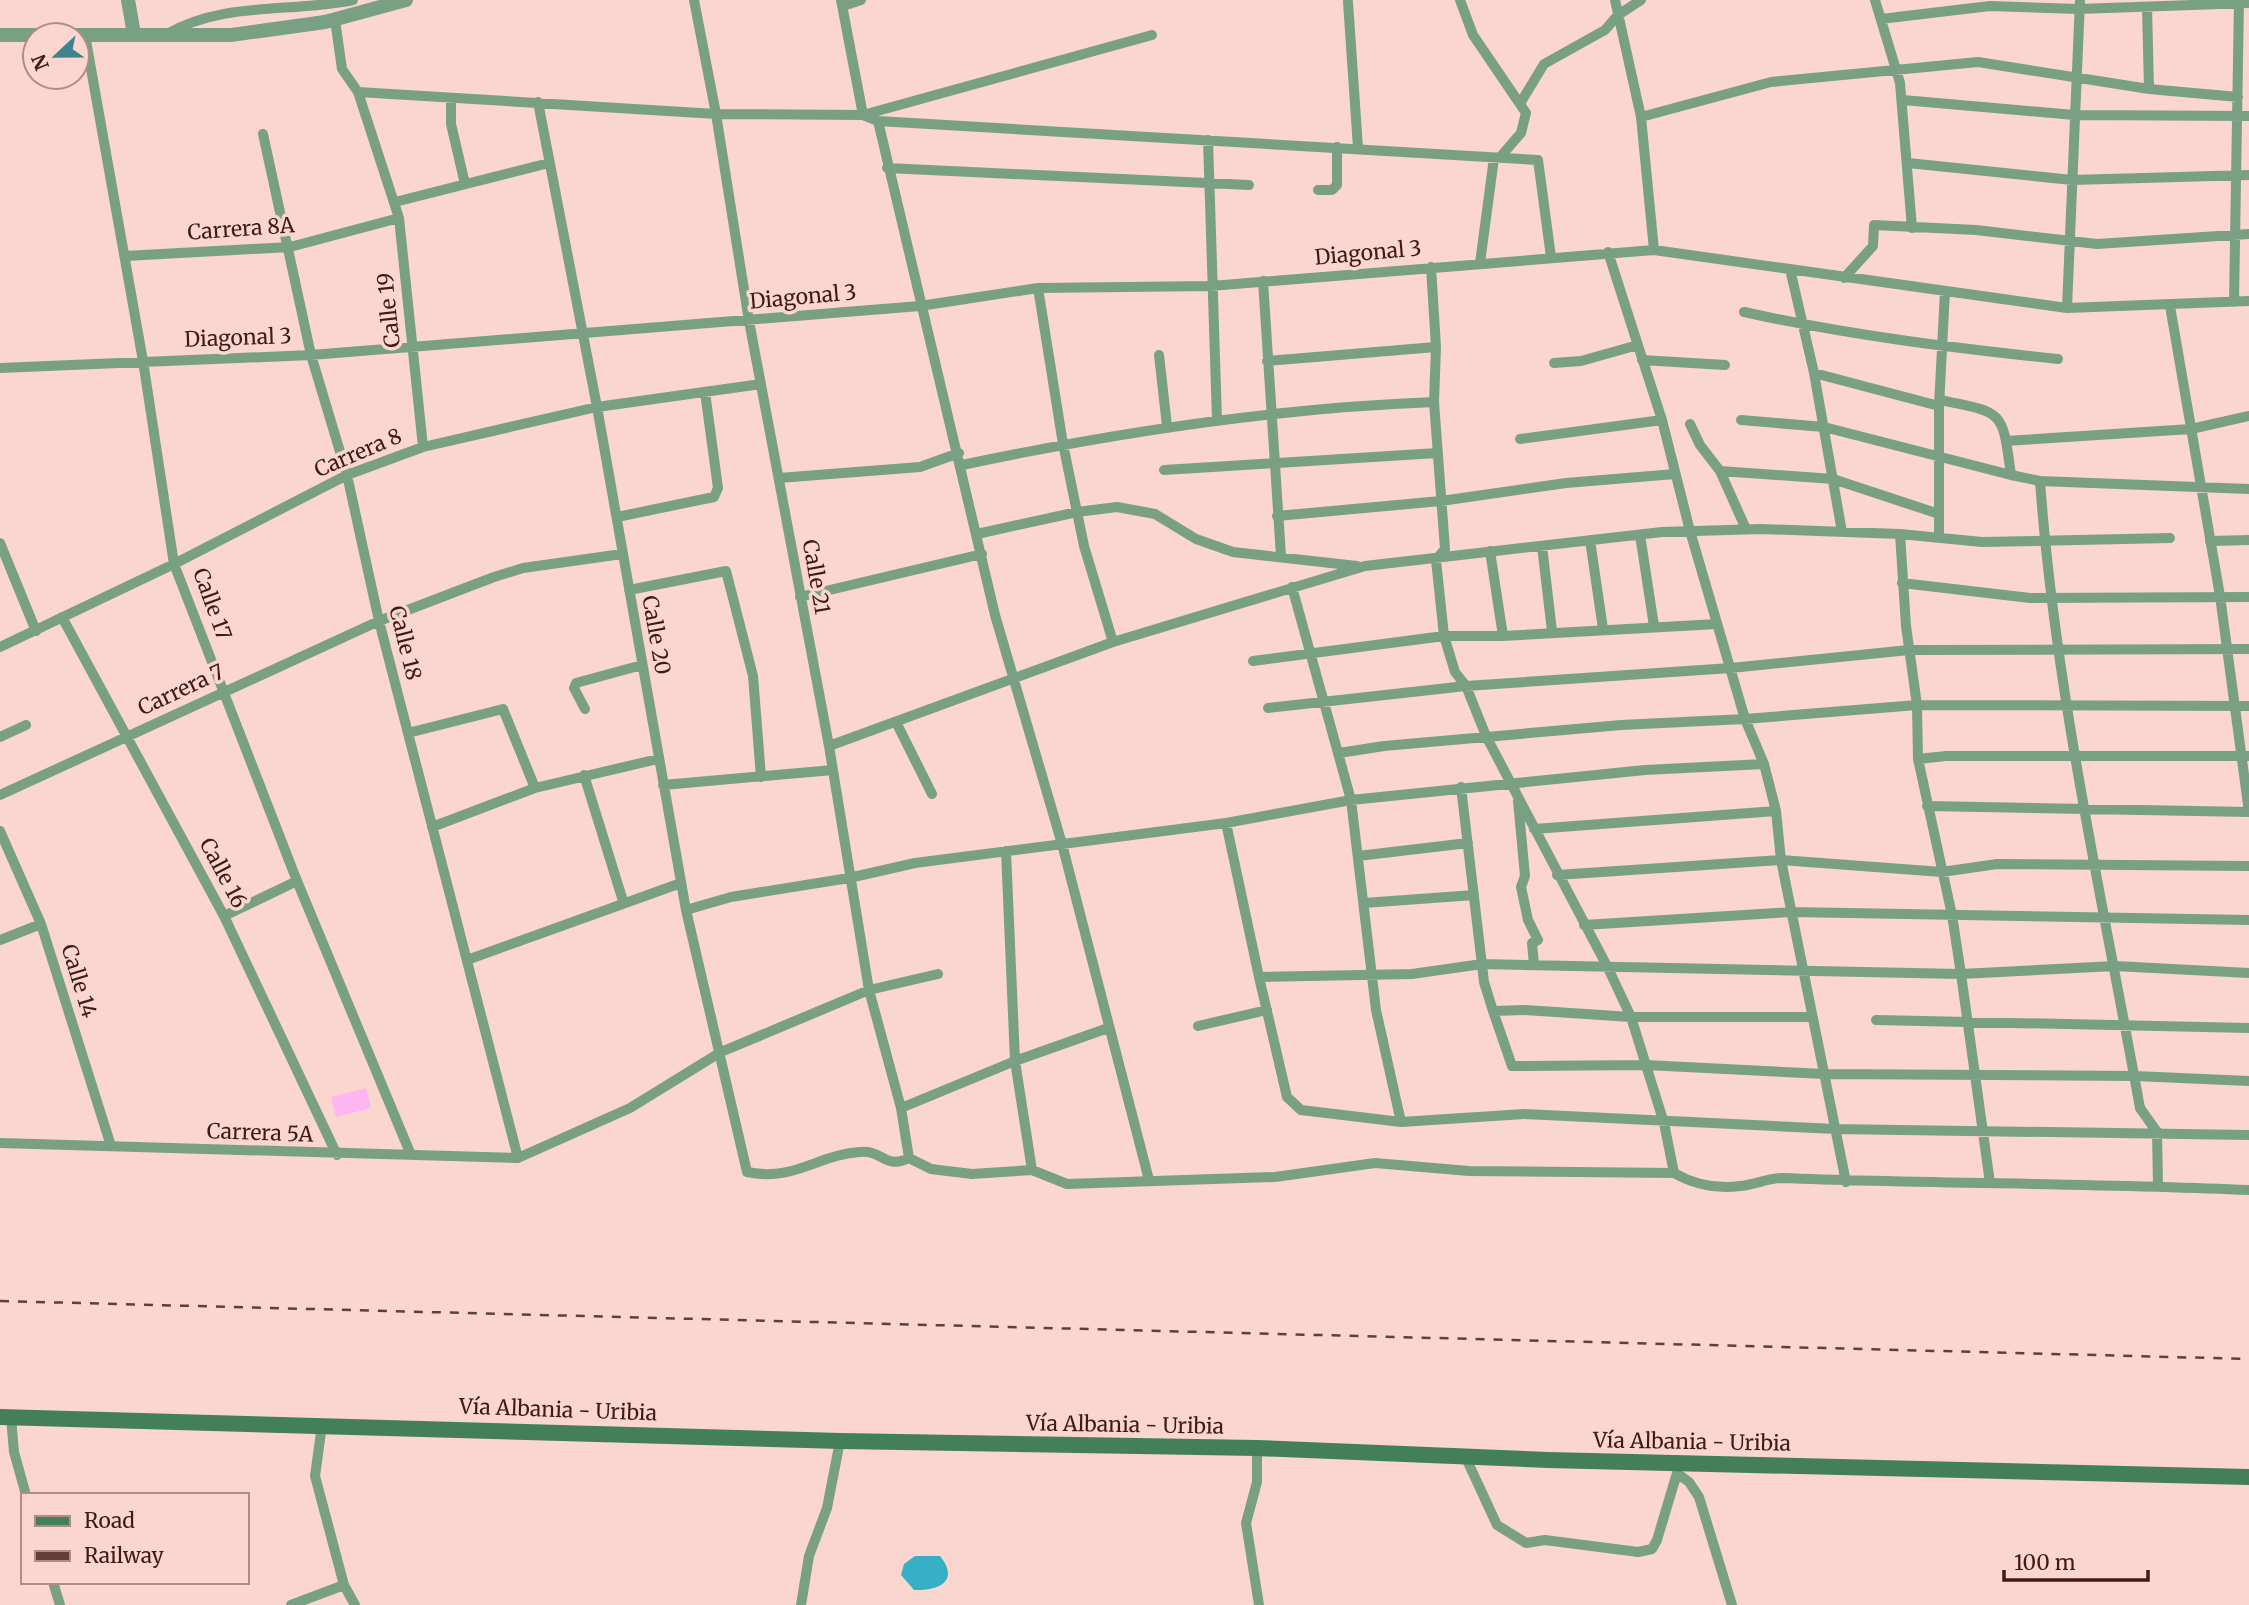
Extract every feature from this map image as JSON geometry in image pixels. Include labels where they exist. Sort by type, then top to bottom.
[{"type":"main road","name":"Vía Albania - Uribia","points":[[6,1417],[840,1441],[1256,1448],[1679,1468],[2249,1477]]},
{"type":"street","points":[[128,0],[134,34]]},
{"type":"street","points":[[167,34],[194,19],[214,14],[319,6],[353,0]]},
{"type":"street","points":[[91,35],[231,34],[335,20],[406,0]]},
{"type":"street","name":"Calle 21","points":[[694,0],[716,114],[749,321],[829,746],[869,990],[901,1108],[909,1158]]},
{"type":"street","points":[[860,0],[842,3],[863,115]]},
{"type":"street","points":[[1460,0],[1474,35],[1521,102],[1526,121],[1521,133],[1497,157],[1480,263]]},
{"type":"street","points":[[1615,0],[1642,117],[1654,250]]},
{"type":"street","points":[[1521,102],[1544,64],[1605,30],[1618,15],[1641,0]]},
{"type":"street","points":[[1875,0],[1903,100],[1912,228]]},
{"type":"street","points":[[1348,2],[1358,148]]},
{"type":"street","points":[[1881,19],[1990,6],[2147,6],[2243,2],[2244,51],[2238,97],[2243,116],[2237,175],[2234,302]]},
{"type":"street","points":[[2067,308],[2079,4]]},
{"type":"street","points":[[2147,6],[2149,89]]},
{"type":"street","name":"Calle 19","points":[[335,20],[342,69],[358,92],[386,171],[399,218],[422,447]]},
{"type":"street","points":[[0,35],[21,35]]},
{"type":"street","points":[[358,92],[716,114],[863,115],[1152,35]]},
{"type":"street","points":[[1642,117],[1771,82],[1978,62],[2149,89],[2238,97]]},
{"type":"street","name":"Calle 17","points":[[91,85],[125,256],[174,564],[297,881],[411,1155]]},
{"type":"street","points":[[450,98],[451,124],[465,184]]},
{"type":"street","points":[[1903,100],[2074,115],[2243,116]]},
{"type":"street","name":"Calle 20","points":[[538,102],[580,332],[597,407],[686,910],[699,976],[721,1052],[747,1172],[770,1177],[858,1152],[879,1155],[890,1163],[897,1164],[909,1158]]},
{"type":"street","points":[[863,115],[878,121],[1538,160],[1551,257]]},
{"type":"street","points":[[878,121],[920,306],[959,453],[1013,678],[1062,844],[1149,1180]]},
{"type":"street","name":"Calle 18","points":[[263,134],[290,247],[311,355],[347,475],[379,621],[518,1158]]},
{"type":"street","points":[[1208,140],[1210,286],[1217,420]]},
{"type":"street","points":[[1318,190],[1332,190],[1337,185],[1337,147]]},
{"type":"street","points":[[395,202],[549,163]]},
{"type":"street","points":[[1908,163],[2072,180],[2249,175]]},
{"type":"street","points":[[887,168],[1249,185]]},
{"type":"street","name":"Carrera 8A","points":[[125,256],[290,247],[399,218]]},
{"type":"street","points":[[1844,278],[1873,246],[1874,225],[1976,230],[2097,244],[2249,234]]},
{"type":"street","name":"Diagonal 3","points":[[0,368],[311,355],[920,306],[1038,288],[1210,286],[1654,250],[2067,308],[2249,301]]},
{"type":"street","points":[[1608,252],[1662,420],[1690,531],[1745,719],[1764,764],[1776,811],[1781,860],[1846,1182]]},
{"type":"street","points":[[1431,267],[1436,346],[1434,402],[1445,550],[1436,560],[1444,636],[1455,672],[1466,686],[1486,736],[1608,968],[1630,1017],[1664,1123],[1674,1173]]},
{"type":"street","points":[[1790,269],[1814,373],[1842,532]]},
{"type":"street","points":[[1264,281],[1280,556]]},
{"type":"street","points":[[1038,288],[1063,444],[1084,546],[1113,642]]},
{"type":"street","points":[[1939,538],[1940,403],[1945,291]]},
{"type":"street","points":[[1927,806],[2249,812],[2245,755],[2170,306]]},
{"type":"street","points":[[1745,312],[1803,325],[1943,347],[2058,359]]},
{"type":"street","points":[[1554,363],[1581,361],[1637,345]]},
{"type":"street","points":[[1267,361],[1436,346]]},
{"type":"street","points":[[1159,355],[1167,426]]},
{"type":"street","points":[[1642,360],[1726,365]]},
{"type":"street","points":[[1814,373],[1995,414],[2004,423],[2011,475]]},
{"type":"street","name":"Carrera 8","points":[[0,647],[174,564],[347,475],[422,447],[597,407],[761,384]]},
{"type":"street","points":[[617,517],[714,497],[718,488],[705,392]]},
{"type":"street","points":[[962,465],[1167,426],[1270,414],[1434,402]]},
{"type":"street","points":[[2006,441],[2191,429],[2249,416]]},
{"type":"street","points":[[1520,439],[1662,420]]},
{"type":"street","points":[[1741,420],[1824,427],[1941,459],[2040,481],[2249,489]]},
{"type":"street","points":[[1690,424],[1700,445],[1720,471],[1746,529]]},
{"type":"street","points":[[779,478],[920,467],[959,453]]},
{"type":"street","points":[[1164,470],[1437,453]]},
{"type":"street","points":[[1720,471],[1833,479],[1939,514]]},
{"type":"street","points":[[1277,516],[1441,501],[1566,483],[1675,474]]},
{"type":"street","points":[[2040,481],[2044,540],[2077,755],[2140,1108],[2157,1132],[2158,1186]]},
{"type":"street","points":[[977,534],[1077,512],[1117,507],[1155,514],[1196,539],[1233,552],[1365,566]]},
{"type":"street","points":[[829,746],[1113,642],[1365,566],[1640,535],[1746,529],[1900,534],[1982,542],[2170,538]]},
{"type":"street","points":[[1900,534],[1902,583],[1917,705],[1918,759],[1952,915],[1990,1182]]},
{"type":"street","points":[[1640,535],[1654,626]]},
{"type":"street","points":[[1590,540],[1603,629]]},
{"type":"street","points":[[2210,541],[2249,540]]},
{"type":"street","points":[[0,543],[36,631]]},
{"type":"street","points":[[1542,546],[1552,631]]},
{"type":"street","points":[[1490,551],[1503,636]]},
{"type":"street","name":"Carrera 7","points":[[0,795],[379,621],[513,571],[622,554]]},
{"type":"street","points":[[800,597],[982,554]]},
{"type":"street","points":[[628,590],[726,571],[753,676],[761,777]]},
{"type":"street","points":[[1902,583],[2052,598],[2249,597]]},
{"type":"street","points":[[1292,587],[1351,800],[1374,975],[1376,1010],[1401,1122]]},
{"type":"street","name":"Calle 16","points":[[62,617],[129,736],[224,916],[337,1155]]},
{"type":"street","points":[[1253,661],[1444,636],[1503,636],[1552,631],[1717,624]]},
{"type":"street","points":[[1268,708],[1325,699],[1466,686],[1731,668],[1909,650],[2249,649]]},
{"type":"street","points":[[585,709],[574,688],[576,683],[642,665]]},
{"type":"street","points":[[1339,753],[1486,736],[1917,705],[2069,703],[2249,706]]},
{"type":"street","points":[[408,733],[503,709],[535,788]]},
{"type":"street","points":[[896,722],[932,794]]},
{"type":"street","points":[[0,737],[26,725]]},
{"type":"street","points":[[1918,759],[1946,756],[2245,755]]},
{"type":"street","points":[[432,827],[535,788],[659,759]]},
{"type":"street","points":[[686,910],[731,897],[849,878],[915,863],[1226,823],[1351,800],[1645,770],[1764,764]]},
{"type":"street","points":[[663,785],[833,771]]},
{"type":"street","points":[[584,775],[623,901]]},
{"type":"street","points":[[1461,787],[1482,964],[1493,1011],[1512,1066],[1646,1065],[1824,1074],[2135,1076],[2249,1081]]},
{"type":"street","points":[[1518,798],[1525,876],[1521,887],[1528,920],[1538,940],[1531,943],[1534,965]]},
{"type":"street","points":[[1534,829],[1776,811]]},
{"type":"street","points":[[1226,823],[1287,1097],[1301,1110],[1401,1122],[1524,1114],[1664,1123],[1835,1129],[2249,1135]]},
{"type":"street","name":"Calle 14","points":[[0,831],[41,923],[111,1146]]},
{"type":"street","points":[[1358,856],[1468,843]]},
{"type":"street","points":[[1006,851],[1015,1061],[1032,1170]]},
{"type":"street","points":[[1557,875],[1781,860],[1942,872],[1997,864],[2249,866]]},
{"type":"street","points":[[224,916],[297,881]]},
{"type":"street","points":[[467,960],[623,901],[681,883]]},
{"type":"street","points":[[1364,903],[1474,895]]},
{"type":"street","points":[[1584,925],[1791,912],[2106,915],[2249,920]]},
{"type":"street","points":[[0,940],[41,923]]},
{"type":"street","points":[[1259,977],[1412,974],[1482,964],[1961,974],[2115,966],[2249,973]]},
{"type":"street","points":[[518,1158],[629,1108],[721,1052],[869,990],[938,974]]},
{"type":"street","points":[[1198,1026],[1266,1010]]},
{"type":"street","points":[[1493,1011],[1525,1010],[1630,1017],[1812,1017]]},
{"type":"street","points":[[1876,1020],[2249,1028]]},
{"type":"street","points":[[901,1108],[1015,1061],[1108,1028]]},
{"type":"street","name":"Carrera 5A","points":[[0,1143],[337,1155],[518,1158]]},
{"type":"street","points":[[909,1158],[931,1169],[972,1174],[1032,1170],[1067,1184],[1275,1177],[1375,1163],[1469,1171],[1674,1173],[1695,1185],[1740,1186],[1777,1178],[1846,1182],[1990,1182],[2249,1190]]},
{"type":"street","points":[[6,1417],[25,1493]]},
{"type":"street","points":[[322,1424],[315,1476],[344,1585],[353,1604]]},
{"type":"street","points":[[801,1605],[808,1556],[827,1508],[840,1441]]},
{"type":"street","points":[[1256,1448],[1257,1482],[1246,1523],[1259,1605]]},
{"type":"street","points":[[1465,1457],[1497,1525],[1526,1543],[1545,1540],[1638,1552],[1655,1546],[1679,1468]]},
{"type":"street","points":[[1679,1468],[1699,1497],[1711,1527],[1732,1605]]},
{"type":"street","points":[[53,1584],[60,1605]]},
{"type":"street","points":[[291,1605],[344,1585]]},
{"type":"shaded area","points":[[366,1088],[371,1108],[336,1117],[331,1097]]},
{"type":"water","points":[[915,1556],[940,1556],[948,1572],[944,1583],[931,1589],[914,1590],[901,1575],[904,1564]]},
{"type":"railway","points":[[0,1301],[2249,1359]]}]
